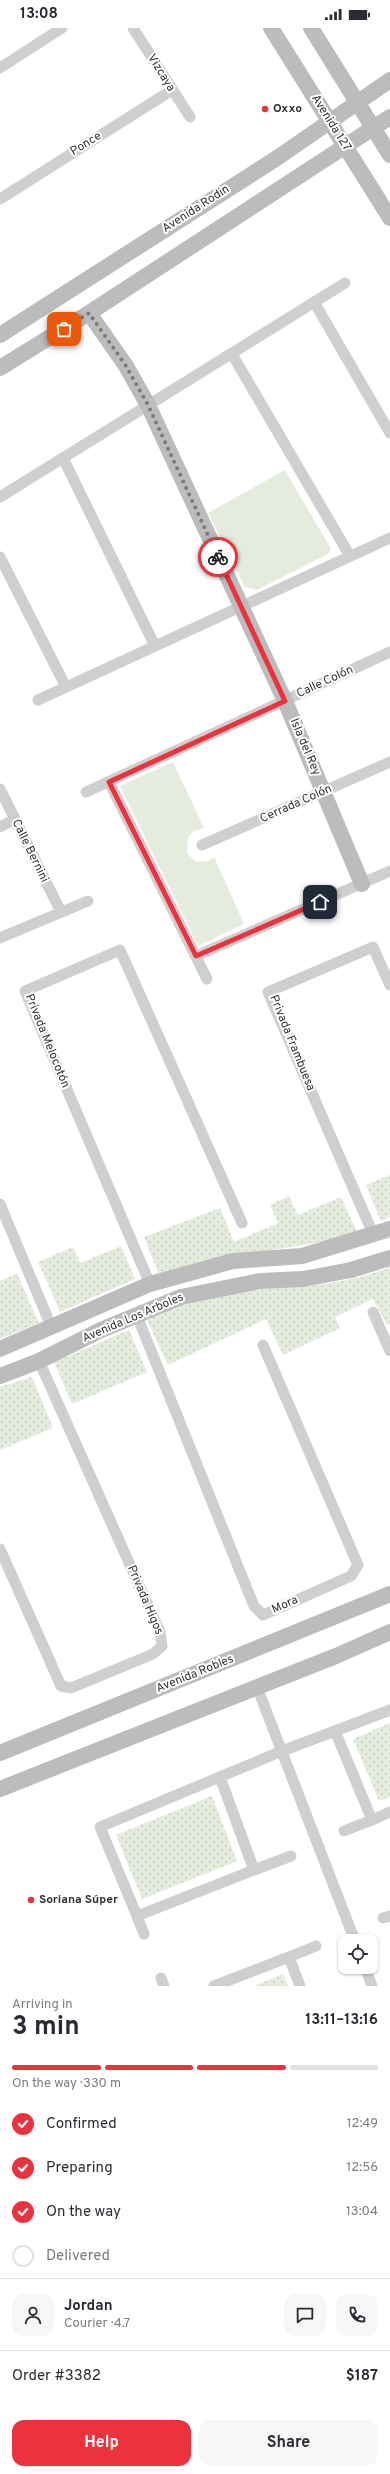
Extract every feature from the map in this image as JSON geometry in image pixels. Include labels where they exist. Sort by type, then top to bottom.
[{"type":"street","points":[[0,68],[62,28]]},
{"type":"street","name":"Vizcaya","points":[[133,28],[190,117]]},
{"type":"street","name":"Avenida 127","points":[[271,28],[390,218]]},
{"type":"street","points":[[311,28],[390,155]]},
{"type":"street","name":"Avenida Rodin","points":[[0,335],[331,122],[390,80]]},
{"type":"street","name":"Ponce","points":[[0,199],[172,90]]},
{"type":"street","points":[[0,368],[89,313],[346,148],[390,117]]},
{"type":"street","points":[[0,497],[345,283]]},
{"type":"street","points":[[314,302],[390,433]]},
{"type":"street","name":"Isla del Rey","points":[[89,313],[126,366],[148,405],[240,607],[285,701],[362,884]]},
{"type":"street","points":[[232,354],[350,556]]},
{"type":"street","points":[[63,458],[155,646]]},
{"type":"street","points":[[38,700],[390,538]]},
{"type":"street","points":[[0,557],[66,687]]},
{"type":"street","name":"Calle Colón","points":[[86,792],[390,652]]},
{"type":"street","name":"Cerrada Colón","points":[[202,845],[390,762]]},
{"type":"street","points":[[109,782],[207,979]]},
{"type":"street","name":"Calle Bernini","points":[[0,789],[61,912]]},
{"type":"street","points":[[0,827],[15,819]]},
{"type":"street","points":[[196,956],[390,871]]},
{"type":"street","points":[[0,938],[88,901]]},
{"type":"street","name":"Privada Frambuesa","points":[[374,1236],[268,992],[373,947],[390,985]]},
{"type":"street","name":"Privada Melocotón","points":[[150,1284],[25,991],[120,950],[242,1223]]},
{"type":"street","points":[[0,1204],[51,1326]]},
{"type":"street","name":"Avenida Los Arboles","points":[[0,1348],[150,1284],[233,1261],[302,1256],[374,1236],[390,1229]]},
{"type":"street","points":[[302,1256],[303,1279]]},
{"type":"street","name":"Avenida Los Arboles","points":[[0,1376],[39,1361],[101,1330],[181,1297],[223,1287],[260,1281],[303,1279],[351,1270],[390,1258]]},
{"type":"street","points":[[93,1309],[101,1330]]},
{"type":"street","points":[[373,1312],[390,1351]]},
{"type":"street","name":"Mora","points":[[137,1316],[254,1606],[263,1615],[351,1576],[358,1565],[263,1345]]},
{"type":"street","name":"Privada Higos","points":[[0,1549],[61,1686],[72,1688],[153,1654],[162,1646],[160,1632],[39,1361]]},
{"type":"street","name":"Avenida Robles","points":[[0,1753],[390,1594]]},
{"type":"street","points":[[0,1789],[257,1687],[390,1632]]},
{"type":"street","points":[[257,1687],[352,1934]]},
{"type":"street","points":[[144,1934],[100,1828],[282,1750],[390,1710]]},
{"type":"street","points":[[335,1731],[372,1820]]},
{"type":"street","points":[[220,1777],[254,1870]]},
{"type":"street","points":[[344,1831],[390,1812]]},
{"type":"street","points":[[137,1916],[291,1856]]},
{"type":"street","points":[[214,1986],[316,1946]]},
{"type":"street","points":[[289,1957],[300,1986]]},
{"type":"street","points":[[368,1974],[372,1986]]},
{"type":"shaded area","points":[[285,470],[331,549],[328,554],[257,590],[245,587],[208,513]]},
{"type":"shaded area","points":[[173,762],[204,828],[194,831],[188,837],[187,853],[196,862],[208,861],[214,857],[244,924],[198,946],[120,786]]},
{"type":"shaded area","points":[[390,1175],[390,1217],[381,1221],[366,1185]]},
{"type":"shaded area","points":[[289,1196],[298,1215],[341,1197],[358,1234],[208,1261],[159,1274],[144,1237],[220,1208],[234,1242],[278,1223],[270,1205]]},
{"type":"shaded area","points":[[121,1246],[135,1279],[60,1312],[38,1262],[73,1247],[80,1263]]},
{"type":"shaded area","points":[[390,1267],[390,1324],[387,1325],[373,1299],[335,1317],[340,1328],[283,1355],[266,1319],[168,1365],[146,1318],[213,1296],[241,1291],[324,1284],[357,1278]]},
{"type":"shaded area","points":[[17,1273],[39,1323],[0,1339],[0,1281]]},
{"type":"shaded area","points":[[129,1330],[147,1372],[72,1404],[54,1362]]},
{"type":"shaded area","points":[[32,1377],[53,1428],[0,1450],[0,1387]]},
{"type":"shaded area","points":[[390,1723],[390,1797],[379,1801],[353,1739]]},
{"type":"shaded area","points":[[212,1796],[237,1861],[142,1899],[116,1835]]},
{"type":"shaded area","points":[[283,1974],[288,1986],[254,1986]]},
{"type":"way so far","points":[[64,329],[89,313],[126,366],[148,405],[218,557]]},
{"type":"place","name":"Oxxo","points":[[265,109]]},
{"type":"place","name":"Soriana Súper","points":[[31,1900]]},
{"type":"route","points":[[218,557],[285,701],[109,782],[196,956],[320,902]]}]
